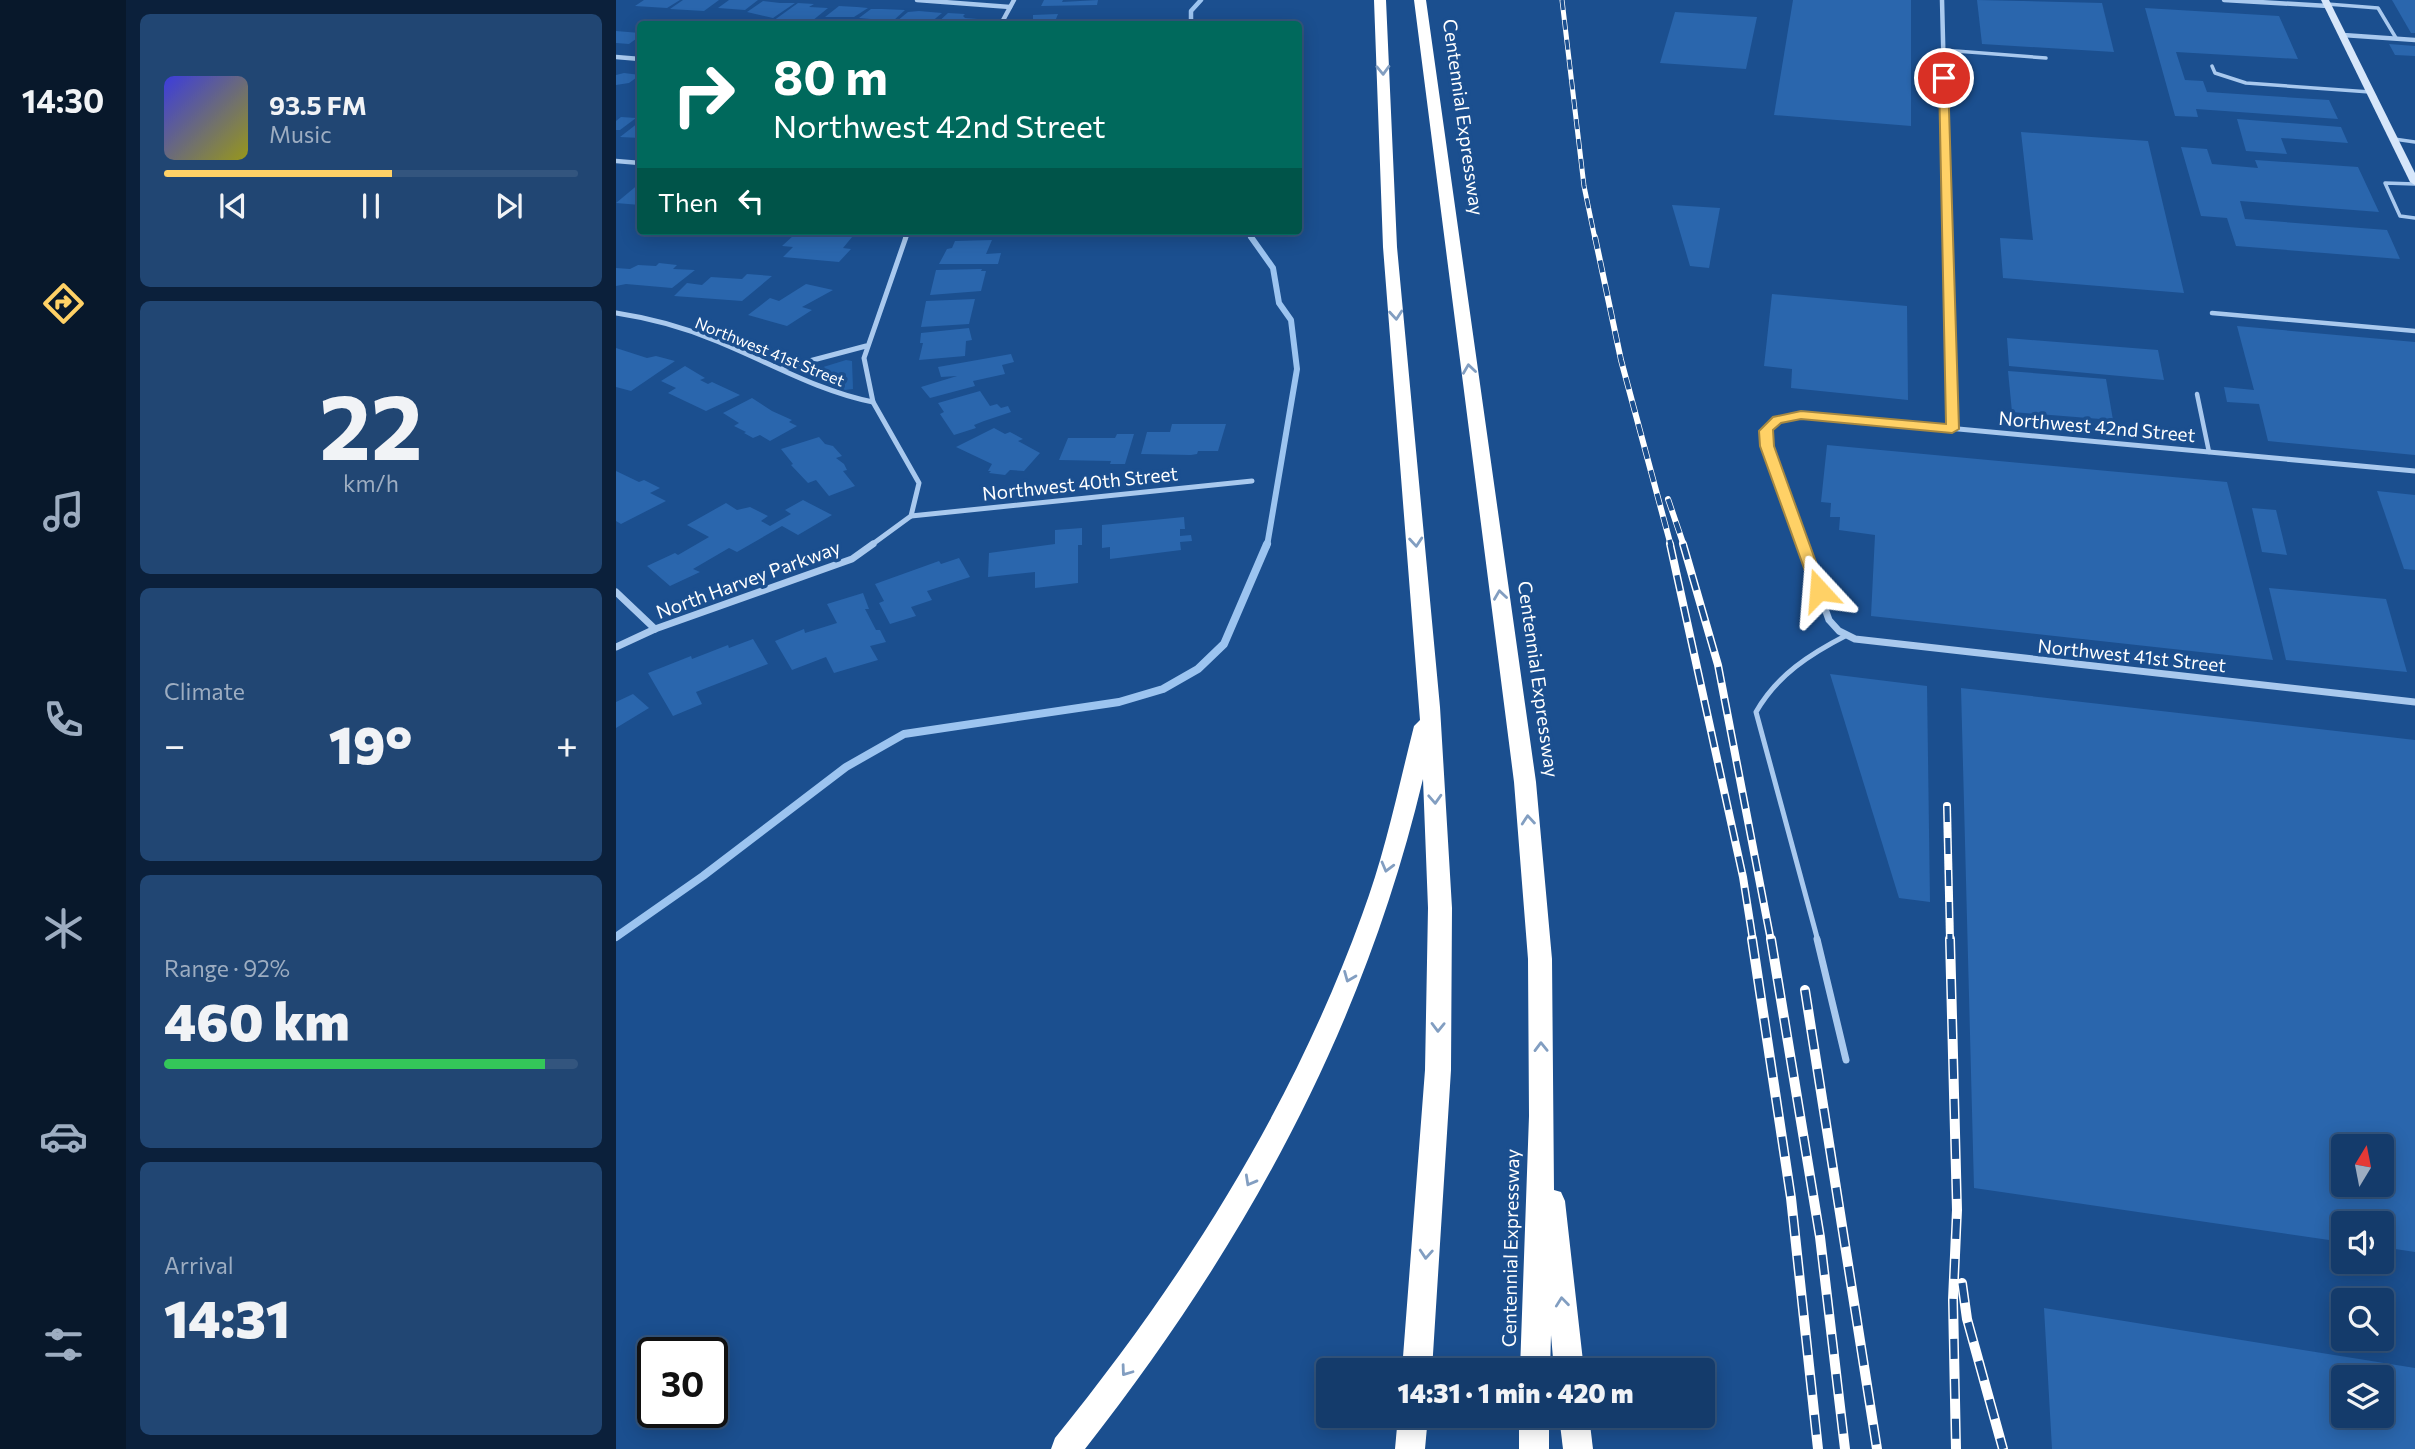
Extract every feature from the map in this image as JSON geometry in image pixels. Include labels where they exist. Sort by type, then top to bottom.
[{"type":"highway","points":[[1380,0],[1390,247],[1430,707],[1440,908],[1438,1070],[1418,1358]]},
{"type":"highway","name":"Centennial Expressway","points":[[1420,0],[1525,782],[1540,958],[1542,1116],[1535,1358]]},
{"type":"highway","points":[[1066,1449],[1158,1326],[1230,1219],[1286,1117],[1327,1032],[1375,914],[1430,707]]},
{"type":"highway","points":[[1542,1116],[1568,1358]]},
{"type":"highway","points":[[1410,1449],[1412,1428]]},
{"type":"highway","points":[[1534,1428],[1534,1449]]},
{"type":"highway","points":[[1575,1428],[1577,1449]]},
{"type":"main road","points":[[2326,3],[2415,183]]},
{"type":"street","points":[[917,0],[1010,7]]},
{"type":"street","points":[[1003,21],[1014,0]]},
{"type":"street","points":[[1942,0],[1952,429]]},
{"type":"street","points":[[2224,0],[2326,3]]},
{"type":"street","points":[[2343,35],[2415,40]]},
{"type":"street","points":[[616,57],[637,59]]},
{"type":"street","points":[[616,161],[637,163]]},
{"type":"street","points":[[907,235],[864,358],[873,402],[919,483],[911,516]]},
{"type":"street","name":"Northwest 41st Street","points":[[616,313],[642,317],[712,339],[841,396],[873,402]]},
{"type":"street","points":[[783,369],[866,346]]},
{"type":"street","name":"Northwest 42nd Street","points":[[1847,635],[1829,620],[1767,446],[1766,431],[1777,419],[1801,415],[2415,471]]},
{"type":"street","name":"Northwest 40th Street","points":[[911,516],[1252,481]]},
{"type":"street","name":"North Harvey Parkway","points":[[616,648],[655,629],[852,559],[911,516]]},
{"type":"street","points":[[616,592],[655,629]]},
{"type":"street","name":"Northwest 41st Street","points":[[1847,635],[1877,644],[2415,702]]},
{"type":"lane","points":[[2326,3],[2378,8],[2396,38]]},
{"type":"lane","points":[[1943,50],[2046,58]]},
{"type":"lane","points":[[2212,66],[2215,74],[2246,83],[2370,92]]},
{"type":"lane","points":[[2394,139],[2415,142]]},
{"type":"lane","points":[[2415,183],[2385,183],[2400,216],[2415,218]]},
{"type":"lane","points":[[2212,313],[2415,331]]},
{"type":"lane","points":[[2197,394],[2209,452]]},
{"type":"lane","points":[[1846,1060],[1831,990],[1756,712],[1762,699],[1781,679],[1824,647],[1847,635]]},
{"type":"shaded area","points":[[846,360],[852,361],[853,389],[845,390],[817,375],[820,368]]},
{"type":"building","points":[[644,0],[680,0],[667,8],[635,6]]},
{"type":"building","points":[[683,0],[719,0],[704,11],[670,9]]},
{"type":"building","points":[[729,0],[758,0],[745,10],[718,8]]},
{"type":"building","points":[[1044,0],[1098,0],[1097,5],[1041,6]]},
{"type":"building","points":[[1793,0],[1911,0],[1911,126],[1774,115]]},
{"type":"building","points":[[1977,0],[2102,3],[2114,52],[1982,44]]},
{"type":"building","points":[[2392,0],[2415,0],[2415,33],[2411,33]]},
{"type":"building","points":[[763,1],[795,3],[773,18],[747,12]]},
{"type":"building","points":[[798,3],[814,4],[809,7],[828,8],[812,21],[773,21]]},
{"type":"building","points":[[839,6],[868,8],[854,17],[825,17]]},
{"type":"building","points":[[2145,8],[2279,16],[2298,59],[2176,52],[2185,80],[2203,81],[2207,92],[2329,100],[2338,119],[2196,109],[2198,117],[2175,116]]},
{"type":"building","points":[[871,9],[905,10],[893,21],[859,18]]},
{"type":"building","points":[[908,12],[942,13],[932,21],[897,21]]},
{"type":"building","points":[[1675,12],[1757,17],[1746,69],[1660,63]]},
{"type":"building","points":[[948,13],[965,14],[965,18],[978,19],[976,21],[939,21]]},
{"type":"building","points":[[1058,14],[1055,21],[1033,21],[1033,15]]},
{"type":"building","points":[[616,31],[637,33],[637,38],[629,44],[616,43]]},
{"type":"building","points":[[2389,44],[2415,46],[2415,56],[2395,55]]},
{"type":"building","points":[[624,73],[637,75],[637,77],[629,83],[616,85],[616,75]]},
{"type":"building","points":[[621,117],[636,118],[616,130],[616,121]]},
{"type":"building","points":[[2237,119],[2341,127],[2348,143],[2281,138],[2287,154],[2246,151]]},
{"type":"building","points":[[637,124],[637,138],[620,137]]},
{"type":"building","points":[[2021,132],[2148,141],[2184,293],[2003,278],[2000,238],[2033,240]]},
{"type":"building","points":[[2181,147],[2207,149],[2212,164],[2258,168],[2255,160],[2358,167],[2379,212],[2240,201],[2245,219],[2387,230],[2400,259],[2236,246],[2227,218],[2201,216]]},
{"type":"building","points":[[637,186],[637,205],[616,203]]},
{"type":"building","points":[[1672,205],[1720,208],[1709,268],[1690,266]]},
{"type":"building","points":[[794,235],[854,235],[843,248],[851,249],[839,262],[783,257],[793,247],[782,246]]},
{"type":"building","points":[[992,240],[986,254],[1001,253],[998,264],[939,264],[955,241]]},
{"type":"building","points":[[659,263],[677,265],[673,269],[695,270],[672,288],[626,284],[616,286],[616,268],[656,266]]},
{"type":"building","points":[[982,269],[981,271],[986,271],[981,291],[930,295],[936,270]]},
{"type":"building","points":[[747,274],[772,276],[742,301],[674,296],[687,283],[702,285],[711,277],[742,279]]},
{"type":"building","points":[[806,284],[833,290],[802,307],[812,310],[787,326],[748,315],[770,298],[779,301]]},
{"type":"building","points":[[1772,294],[1907,306],[1908,400],[1791,388],[1792,369],[1764,366]]},
{"type":"building","points":[[975,299],[969,324],[921,327],[926,301]]},
{"type":"building","points":[[2237,326],[2415,342],[2415,455],[2268,441],[2259,404],[2227,402],[2224,387],[2254,390]]},
{"type":"building","points":[[969,328],[972,340],[966,341],[965,356],[919,360],[923,343],[920,343],[921,333]]},
{"type":"building","points":[[2007,338],[2158,350],[2164,380],[2009,366]]},
{"type":"building","points":[[616,348],[647,358],[656,356],[675,361],[631,391],[616,387]]},
{"type":"building","points":[[1011,354],[1014,362],[1002,365],[1005,374],[973,381],[975,386],[930,398],[921,387],[957,376],[941,377],[938,367]]},
{"type":"building","points":[[685,366],[705,378],[700,380],[708,384],[712,382],[740,395],[706,411],[668,393],[676,388],[661,381]]},
{"type":"building","points":[[2008,371],[2106,379],[2113,420],[2012,412]]},
{"type":"building","points":[[980,391],[990,406],[1008,406],[1011,412],[954,435],[940,414],[944,412],[938,403]]},
{"type":"building","points":[[752,398],[792,420],[789,422],[797,426],[770,441],[760,435],[753,438],[744,433],[746,432],[734,426],[739,423],[723,413]]},
{"type":"building","points":[[1172,424],[1226,424],[1218,451],[1198,451],[1197,454],[1191,455],[1141,454],[1147,432],[1170,432]]},
{"type":"building","points":[[994,428],[1023,439],[1018,441],[1040,453],[1024,471],[1010,470],[1005,475],[989,473],[992,464],[956,447]]},
{"type":"building","points":[[1117,434],[1134,434],[1125,464],[1110,464],[1111,461],[1059,460],[1068,438],[1115,438]]},
{"type":"building","points":[[819,437],[842,456],[836,458],[844,464],[847,470],[843,471],[855,486],[829,496],[816,480],[808,483],[791,465],[793,464],[781,449]]},
{"type":"building","points":[[1827,445],[2227,482],[2273,660],[1871,616],[1875,535],[1839,530],[1840,517],[1830,517],[1831,503],[1821,502]]},
{"type":"building","points":[[616,471],[660,488],[650,493],[666,501],[621,524],[616,521]]},
{"type":"building","points":[[2377,491],[2415,495],[2415,570],[2404,569]]},
{"type":"building","points":[[803,500],[832,515],[798,535],[782,526],[737,552],[729,548],[693,569],[700,572],[670,586],[647,566],[675,553],[678,555],[709,537],[687,525],[726,503],[737,510],[750,507],[768,516],[761,521],[770,526],[791,514],[785,510]]},
{"type":"building","points":[[2252,508],[2276,510],[2287,555],[2262,552]]},
{"type":"building","points":[[1184,517],[1185,529],[1180,529],[1180,536],[1191,535],[1192,541],[1180,542],[1181,550],[1110,559],[1110,547],[1102,548],[1102,525]]},
{"type":"building","points":[[1082,528],[1082,545],[1078,545],[1078,583],[1035,588],[1035,572],[988,577],[989,553],[1055,544],[1055,530]]},
{"type":"building","points":[[959,558],[970,577],[927,591],[932,600],[911,607],[916,616],[890,624],[879,603],[884,601],[875,584],[939,561],[941,564]]},
{"type":"building","points":[[2269,588],[2386,599],[2407,672],[2286,660]]},
{"type":"building","points":[[863,593],[869,609],[865,609],[886,642],[870,646],[878,660],[834,673],[826,657],[792,670],[775,641],[804,629],[805,633],[837,623],[827,604]]},
{"type":"building","points":[[753,639],[768,664],[696,692],[702,704],[673,716],[648,673],[691,656],[692,659]]},
{"type":"building","points":[[1830,674],[1927,686],[1930,902],[1899,898]]},
{"type":"building","points":[[1961,688],[2415,740],[2415,1252],[2394,1249],[2394,1211],[2331,1211],[2331,1240],[1974,1188]]},
{"type":"building","points":[[633,694],[649,708],[616,728],[616,702]]},
{"type":"building","points":[[2044,1308],[2415,1368],[2415,1449],[2052,1449]]},
{"type":"waterway","points":[[1191,21],[1191,11],[1201,0]]},
{"type":"waterway","points":[[1249,235],[1252,239]]},
{"type":"waterway","points":[[1251,237],[1273,268],[1279,303],[1291,320],[1297,369],[1267,546]]},
{"type":"waterway","points":[[616,937],[703,876],[846,767],[904,734],[1119,702],[1163,689],[1198,669],[1224,644],[1267,544]]},
{"type":"railway","points":[[1562,0],[1584,186],[1595,239]]},
{"type":"railway","points":[[1595,237],[1621,360],[1671,546]]},
{"type":"railway","points":[[1668,499],[1684,546]]},
{"type":"railway","points":[[1670,544],[1743,877],[1753,941]]},
{"type":"railway","points":[[1683,544],[1718,665],[1771,941]]},
{"type":"railway","points":[[1947,806],[1950,941]]},
{"type":"railway","points":[[1752,939],[1791,1198],[1818,1449]]},
{"type":"railway","points":[[1771,939],[1820,1237],[1845,1449]]},
{"type":"railway","points":[[1950,939],[1957,1210],[1953,1300],[1956,1449]]},
{"type":"railway","points":[[1805,990],[1877,1449]]},
{"type":"railway","points":[[1962,1283],[1967,1319],[2003,1449]]},
{"type":"route","points":[[1819,590],[1787,495],[1767,446],[1765,438],[1768,427],[1777,419],[1801,415],[1952,429],[1944,78]]}]
